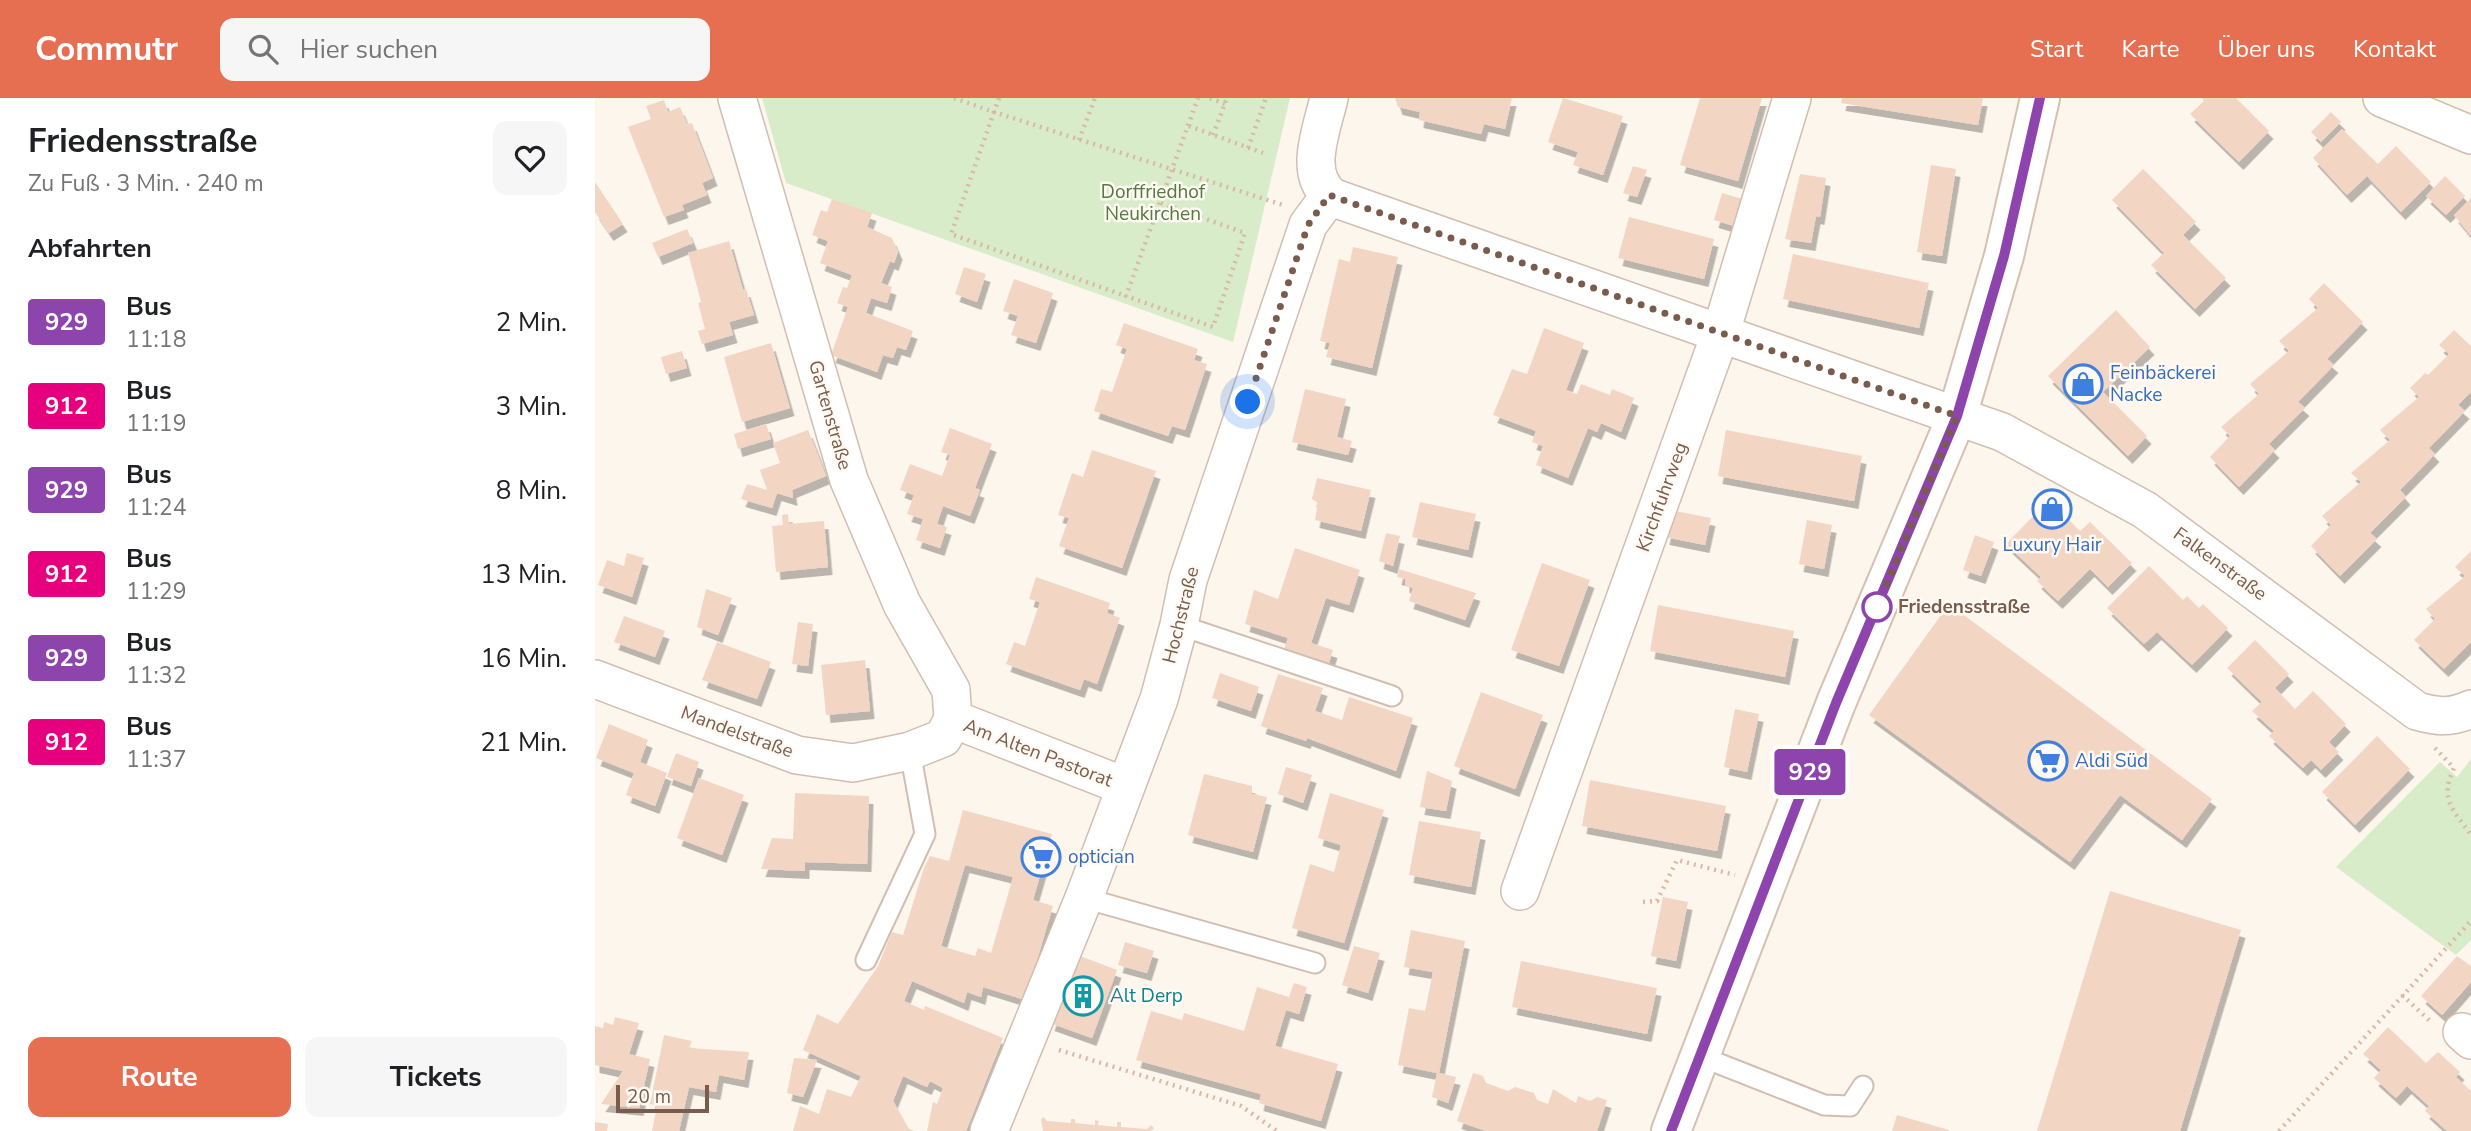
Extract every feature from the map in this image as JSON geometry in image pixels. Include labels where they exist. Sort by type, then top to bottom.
[{"type":"main road","points":[[1671,1131],[1702,1058],[1836,703],[1957,416],[2004,256],[2040,98]]},
{"type":"street","name":"Gartenstraße","points":[[737,98],[849,481],[902,604],[951,690],[953,719]]},
{"type":"street","points":[[1329,98],[1316,167],[1322,205],[1721,332],[1957,416]]},
{"type":"street","name":"Kirchfuhrweg","points":[[1520,891],[1721,332],[1792,98]]},
{"type":"street","points":[[2382,98],[2471,135]]},
{"type":"street","name":"Hochstraße","points":[[989,1131],[1024,1039],[1084,898],[1159,699],[1188,580],[1308,225],[1322,205]]},
{"type":"street","name":"Falkenstraße","points":[[1957,416],[2002,432],[2145,510],[2417,711],[2454,713]]},
{"type":"street","name":"Mandelstraße","points":[[595,680],[797,755],[853,763],[910,751],[943,738],[953,719]]},
{"type":"street","name":"Am Alten Pastorat","points":[[953,719],[1124,786]]},
{"type":"lane","points":[[1179,625],[1392,696]]},
{"type":"lane","points":[[866,960],[925,834],[910,751]]},
{"type":"lane","points":[[1084,898],[1315,963]]},
{"type":"lane","points":[[1702,1058],[1824,1105],[1850,1105],[1863,1086]]},
{"type":"path","points":[[954,98],[1173,171],[1322,205]]},
{"type":"path","points":[[999,98],[951,234],[1213,327],[1245,233],[1161,203]]},
{"type":"path","points":[[1079,140],[1095,98]]},
{"type":"path","points":[[1126,296],[1198,98]]},
{"type":"path","points":[[1210,98],[1226,101],[1213,135]]},
{"type":"path","points":[[1248,148],[1266,98]]},
{"type":"path","points":[[1189,126],[1263,153]]},
{"type":"path","points":[[2454,713],[2431,744],[2454,768],[2446,786],[2448,802],[2471,835]]},
{"type":"path","points":[[1643,902],[1657,901],[1677,860],[1747,878]]},
{"type":"path","points":[[2279,1131],[2471,921]]},
{"type":"path","points":[[2402,996],[2455,1032]]},
{"type":"path","points":[[1024,1039],[1241,1106],[1277,1131]]},
{"type":"green space","name":"Dorffriedhof Neukirchen","points":[[762,98],[1290,98],[1233,342],[786,183]]},
{"type":"green space","points":[[2471,759],[2471,940],[2456,955],[2336,867],[2440,762],[2457,777]]},
{"type":"building","points":[[1395,98],[1512,98],[1505,129],[1484,124],[1481,134],[1419,120],[1420,112],[1398,107]]},
{"type":"building","points":[[1563,98],[1623,116],[1603,175],[1573,165],[1578,152],[1548,142]]},
{"type":"building","points":[[1700,98],[1762,98],[1738,181],[1680,165]]},
{"type":"building","points":[[1842,98],[1983,98],[1978,125],[1841,103]]},
{"type":"building","points":[[2202,98],[2236,98],[2269,131],[2239,162],[2190,114],[2204,101]]},
{"type":"building","points":[[664,100],[668,112],[680,107],[687,124],[692,123],[713,178],[702,183],[707,195],[682,205],[684,210],[664,217],[628,127],[651,119],[646,106]]},
{"type":"building","points":[[2331,112],[2341,122],[2321,142],[2311,132]]},
{"type":"building","points":[[2342,129],[2378,164],[2396,146],[2431,182],[2401,212],[2367,176],[2347,195],[2313,158]]},
{"type":"building","points":[[1931,165],[1956,169],[1942,256],[1917,252]]},
{"type":"building","points":[[1633,166],[1647,170],[1637,197],[1623,193]]},
{"type":"building","points":[[2143,169],[2196,222],[2183,235],[2226,278],[2195,309],[2151,265],[2164,253],[2112,200]]},
{"type":"building","points":[[1800,174],[1826,178],[1820,217],[1816,216],[1811,243],[1785,239]]},
{"type":"building","points":[[2445,176],[2465,196],[2446,215],[2426,196]]},
{"type":"building","points":[[595,182],[623,224],[609,233],[595,212]]},
{"type":"building","points":[[1722,193],[1749,201],[1741,228],[1714,220]]},
{"type":"building","points":[[2471,198],[2471,236],[2454,215]]},
{"type":"building","points":[[832,199],[872,213],[867,227],[892,238],[898,252],[894,263],[890,261],[881,283],[892,287],[887,303],[871,298],[866,313],[913,331],[906,350],[897,347],[893,358],[883,355],[877,372],[831,355],[848,307],[837,303],[843,287],[847,288],[852,275],[820,263],[828,241],[812,235],[821,210],[827,212]]},
{"type":"building","points":[[1629,217],[1714,239],[1704,279],[1618,258]]},
{"type":"building","points":[[687,229],[693,243],[658,257],[652,243]]},
{"type":"building","points":[[729,241],[743,290],[746,289],[754,315],[729,322],[733,335],[702,344],[698,331],[705,329],[698,303],[701,302],[688,253]]},
{"type":"building","points":[[1353,247],[1398,257],[1372,368],[1326,357],[1330,343],[1320,341],[1339,259],[1350,262]]},
{"type":"building","points":[[1793,254],[1929,283],[1919,328],[1783,299]]},
{"type":"building","points":[[964,267],[986,274],[977,302],[955,294]]},
{"type":"building","points":[[1014,279],[1053,293],[1036,343],[1011,335],[1018,316],[1003,311]]},
{"type":"building","points":[[2324,283],[2363,322],[2327,359],[2334,365],[2298,402],[2305,408],[2269,444],[2275,450],[2239,487],[2210,457],[2230,436],[2221,427],[2259,394],[2250,384],[2289,351],[2279,341],[2318,308],[2309,299]]},
{"type":"building","name":"Feinbäckerei Nacke","points":[[2116,310],[2150,347],[2103,392],[2147,436],[2128,456],[2048,376]]},
{"type":"building","points":[[1124,323],[1198,349],[1194,360],[1207,364],[1185,430],[1172,426],[1168,436],[1094,411],[1101,389],[1112,392],[1127,349],[1116,345]]},
{"type":"building","points":[[1544,328],[1584,343],[1566,390],[1577,394],[1581,384],[1610,395],[1612,389],[1634,398],[1621,432],[1601,423],[1597,432],[1588,428],[1568,478],[1536,465],[1543,446],[1532,442],[1536,431],[1493,415],[1512,369],[1527,374]]},
{"type":"building","points":[[2454,330],[2471,346],[2471,392],[2458,405],[2465,411],[2429,448],[2435,454],[2400,490],[2406,497],[2370,533],[2377,539],[2340,576],[2311,546],[2331,525],[2322,516],[2361,482],[2351,473],[2390,440],[2380,430],[2419,397],[2410,388],[2449,354],[2439,345]]},
{"type":"building","points":[[771,343],[790,408],[742,422],[724,357]]},
{"type":"building","points":[[682,351],[687,368],[666,374],[661,357]]},
{"type":"building","points":[[1305,389],[1346,399],[1337,437],[1352,441],[1348,455],[1292,442]]},
{"type":"building","points":[[766,424],[771,439],[738,449],[734,434]]},
{"type":"building","points":[[950,428],[992,444],[975,488],[980,490],[970,516],[943,506],[937,524],[947,527],[940,548],[916,540],[923,519],[907,514],[914,495],[900,490],[910,464],[942,476],[950,455],[941,452]]},
{"type":"building","points":[[808,430],[826,476],[792,490],[793,498],[777,493],[772,508],[741,499],[747,484],[767,490],[760,470],[780,463],[773,443]]},
{"type":"building","points":[[1726,430],[1862,456],[1854,501],[1718,476]]},
{"type":"building","points":[[1092,450],[1156,471],[1122,568],[1059,546],[1069,518],[1058,515],[1072,473],[1083,477]]},
{"type":"building","points":[[1317,478],[1371,490],[1361,531],[1315,520],[1318,503],[1312,499]]},
{"type":"building","points":[[2049,500],[2080,531],[2090,522],[2132,563],[2108,587],[2090,569],[2058,601],[2037,581],[2041,577],[2006,544]]},
{"type":"building","points":[[1420,502],[1476,514],[1468,550],[1412,537]]},
{"type":"building","points":[[1670,510],[1711,518],[1705,545],[1665,537]]},
{"type":"building","points":[[788,514],[789,524],[824,521],[828,567],[776,572],[772,526],[783,525],[782,515]]},
{"type":"building","points":[[1807,520],[1832,525],[1824,569],[1799,564]]},
{"type":"building","points":[[1386,533],[1400,536],[1393,566],[1379,561]]},
{"type":"building","points":[[1975,535],[1994,542],[1981,576],[1963,570]]},
{"type":"building","points":[[1295,548],[1360,570],[1349,605],[1326,598],[1311,643],[1333,650],[1328,666],[1284,650],[1288,638],[1245,624],[1254,590],[1278,599]]},
{"type":"building","points":[[2471,551],[2471,642],[2444,669],[2414,640],[2435,619],[2426,609],[2465,576],[2455,567]]},
{"type":"building","points":[[627,553],[644,558],[632,597],[598,585],[607,560],[624,566]]},
{"type":"building","points":[[1542,563],[1590,580],[1559,666],[1511,650]]},
{"type":"building","points":[[2149,566],[2183,600],[2187,596],[2199,608],[2203,604],[2228,628],[2192,665],[2157,632],[2144,644],[2107,608]]},
{"type":"building","points":[[1399,569],[1476,593],[1465,620],[1409,601],[1413,588],[1405,585],[1405,579],[1397,577]]},
{"type":"building","points":[[1036,577],[1110,603],[1107,613],[1120,618],[1097,684],[1084,679],[1080,690],[1006,664],[1014,642],[1025,646],[1040,602],[1029,599]]},
{"type":"building","points":[[706,589],[732,598],[718,635],[697,627]]},
{"type":"building","name":"Aldi Süd","points":[[1949,604],[2212,799],[2182,840],[2120,795],[2070,862],[1869,715]]},
{"type":"building","points":[[1658,605],[1794,631],[1785,677],[1650,651]]},
{"type":"building","points":[[624,616],[665,631],[655,657],[614,642]]},
{"type":"building","points":[[798,622],[813,624],[808,666],[792,664]]},
{"type":"building","points":[[2255,640],[2289,674],[2275,688],[2295,709],[2313,691],[2346,724],[2329,742],[2339,752],[2321,770],[2311,760],[2303,768],[2269,736],[2274,731],[2252,711],[2262,702],[2227,668]]},
{"type":"building","points":[[717,642],[771,662],[757,699],[702,680]]},
{"type":"building","points":[[865,660],[870,711],[826,715],[821,665]]},
{"type":"building","points":[[1220,673],[1259,687],[1251,711],[1212,698]]},
{"type":"building","points":[[1278,674],[1323,688],[1315,711],[1342,720],[1349,697],[1413,718],[1396,771],[1307,738],[1306,741],[1261,726]]},
{"type":"building","points":[[1481,692],[1543,715],[1515,789],[1454,766]]},
{"type":"building","points":[[1735,709],[1759,714],[1747,772],[1724,767]]},
{"type":"building","points":[[609,724],[648,740],[640,762],[667,773],[655,806],[626,795],[634,773],[596,758]]},
{"type":"building","points":[[2377,736],[2410,769],[2355,825],[2322,792]]},
{"type":"building","points":[[676,753],[699,762],[691,786],[667,777]]},
{"type":"building","points":[[1286,767],[1312,775],[1303,803],[1278,794]]},
{"type":"building","points":[[1427,771],[1452,781],[1446,811],[1420,807]]},
{"type":"building","points":[[1204,774],[1252,786],[1252,794],[1267,797],[1253,852],[1188,835]]},
{"type":"building","points":[[699,778],[744,795],[722,855],[677,838]]},
{"type":"building","points":[[1590,780],[1726,806],[1717,851],[1582,826]]},
{"type":"building","points":[[795,793],[869,796],[867,864],[805,862],[805,871],[761,869],[772,838],[793,839]]},
{"type":"building","points":[[1330,793],[1384,810],[1344,943],[1292,928],[1310,864],[1334,872],[1341,845],[1318,838]]},
{"type":"building","points":[[963,810],[1052,834],[1033,900],[1053,906],[1025,1000],[983,987],[981,997],[967,992],[964,1003],[912,981],[904,1001],[924,1010],[925,1006],[1003,1038],[966,1131],[927,1131],[933,1102],[937,1104],[943,1088],[930,1081],[927,1087],[903,1076],[893,1101],[908,1128],[914,1131],[793,1131],[800,1106],[819,1114],[827,1089],[851,1097],[861,1076],[803,1050],[817,1014],[838,1024],[878,966],[892,932],[903,935],[930,856],[949,861]],"holes":[[[965,865],[1013,877],[991,953],[978,948],[975,956],[941,946]]]},
{"type":"building","points":[[1419,821],[1481,832],[1471,887],[1409,875]]},
{"type":"building","points":[[2110,891],[2241,930],[2180,1131],[2037,1131]]},
{"type":"building","points":[[1663,897],[1688,902],[1676,961],[1651,956]]},
{"type":"building","points":[[1411,930],[1465,941],[1439,1073],[1456,1077],[1448,1103],[1432,1097],[1437,1073],[1398,1065],[1409,1008],[1425,1011],[1433,972],[1404,967]]},
{"type":"building","points":[[1125,942],[1154,951],[1147,973],[1118,965]]},
{"type":"building","points":[[1354,946],[1380,953],[1368,993],[1342,985]]},
{"type":"building","name":"Alt Derp","points":[[1075,954],[1117,970],[1092,1038],[1050,1023]]},
{"type":"building","points":[[2457,956],[2471,966],[2471,982],[2442,1015],[2421,996]]},
{"type":"building","points":[[1521,961],[1657,988],[1647,1034],[1512,1007]]},
{"type":"building","points":[[1294,983],[1307,987],[1299,1014],[1286,1010],[1275,1046],[1338,1064],[1321,1121],[1259,1103],[1261,1094],[1136,1060],[1151,1011],[1182,1020],[1184,1013],[1244,1031],[1257,987],[1289,997]]},
{"type":"building","points":[[615,1017],[639,1023],[629,1054],[650,1059],[639,1108],[601,1104],[623,1071],[595,1065],[595,1026],[603,1028],[604,1022],[613,1025]]},
{"type":"building","points":[[2388,1027],[2426,1063],[2438,1052],[2460,1072],[2456,1077],[2471,1091],[2471,1131],[2447,1131],[2425,1111],[2429,1106],[2407,1086],[2396,1098],[2374,1078],[2381,1070],[2363,1054]]},
{"type":"building","points":[[664,1035],[692,1041],[689,1048],[749,1052],[744,1080],[719,1075],[716,1092],[689,1087],[679,1131],[652,1131],[657,1106],[650,1104]]},
{"type":"building","points":[[794,1058],[817,1060],[803,1097],[787,1093]]},
{"type":"building","points":[[1473,1073],[1483,1076],[1486,1083],[1508,1091],[1515,1087],[1534,1093],[1537,1100],[1548,1104],[1553,1089],[1576,1103],[1578,1096],[1590,1101],[1597,1097],[1607,1100],[1597,1131],[1486,1131],[1457,1121]]},
{"type":"building","points":[[1897,1115],[1949,1130],[1949,1131],[1892,1131]]},
{"type":"building","points":[[1044,1117],[1047,1121],[1071,1123],[1071,1119],[1075,1119],[1075,1123],[1095,1125],[1095,1120],[1099,1121],[1098,1125],[1117,1127],[1117,1122],[1121,1122],[1121,1127],[1147,1129],[1151,1125],[1154,1128],[1151,1131],[1043,1131],[1041,1119]]},
{"type":"building","points":[[595,1122],[608,1124],[607,1131],[595,1131]]},
{"type":"bus line","name":"929","points":[[1671,1131],[1702,1058],[1836,703],[1957,416],[2004,256],[2040,98]]},
{"type":"place","name":"Feinbäckerei Nacke","points":[[2083,384]]},
{"type":"place","name":"Luxury Hair","points":[[2052,509]]},
{"type":"place","name":"Friedensstraße","points":[[1877,607]]},
{"type":"place","name":"Aldi Süd","points":[[2048,761]]},
{"type":"place","name":"optician","points":[[1041,857]]},
{"type":"place","name":"Alt Derp","points":[[1083,996]]},
{"type":"route","points":[[1248,402],[1308,225],[1329,195],[1348,204],[1957,416],[1877,607]]}]
